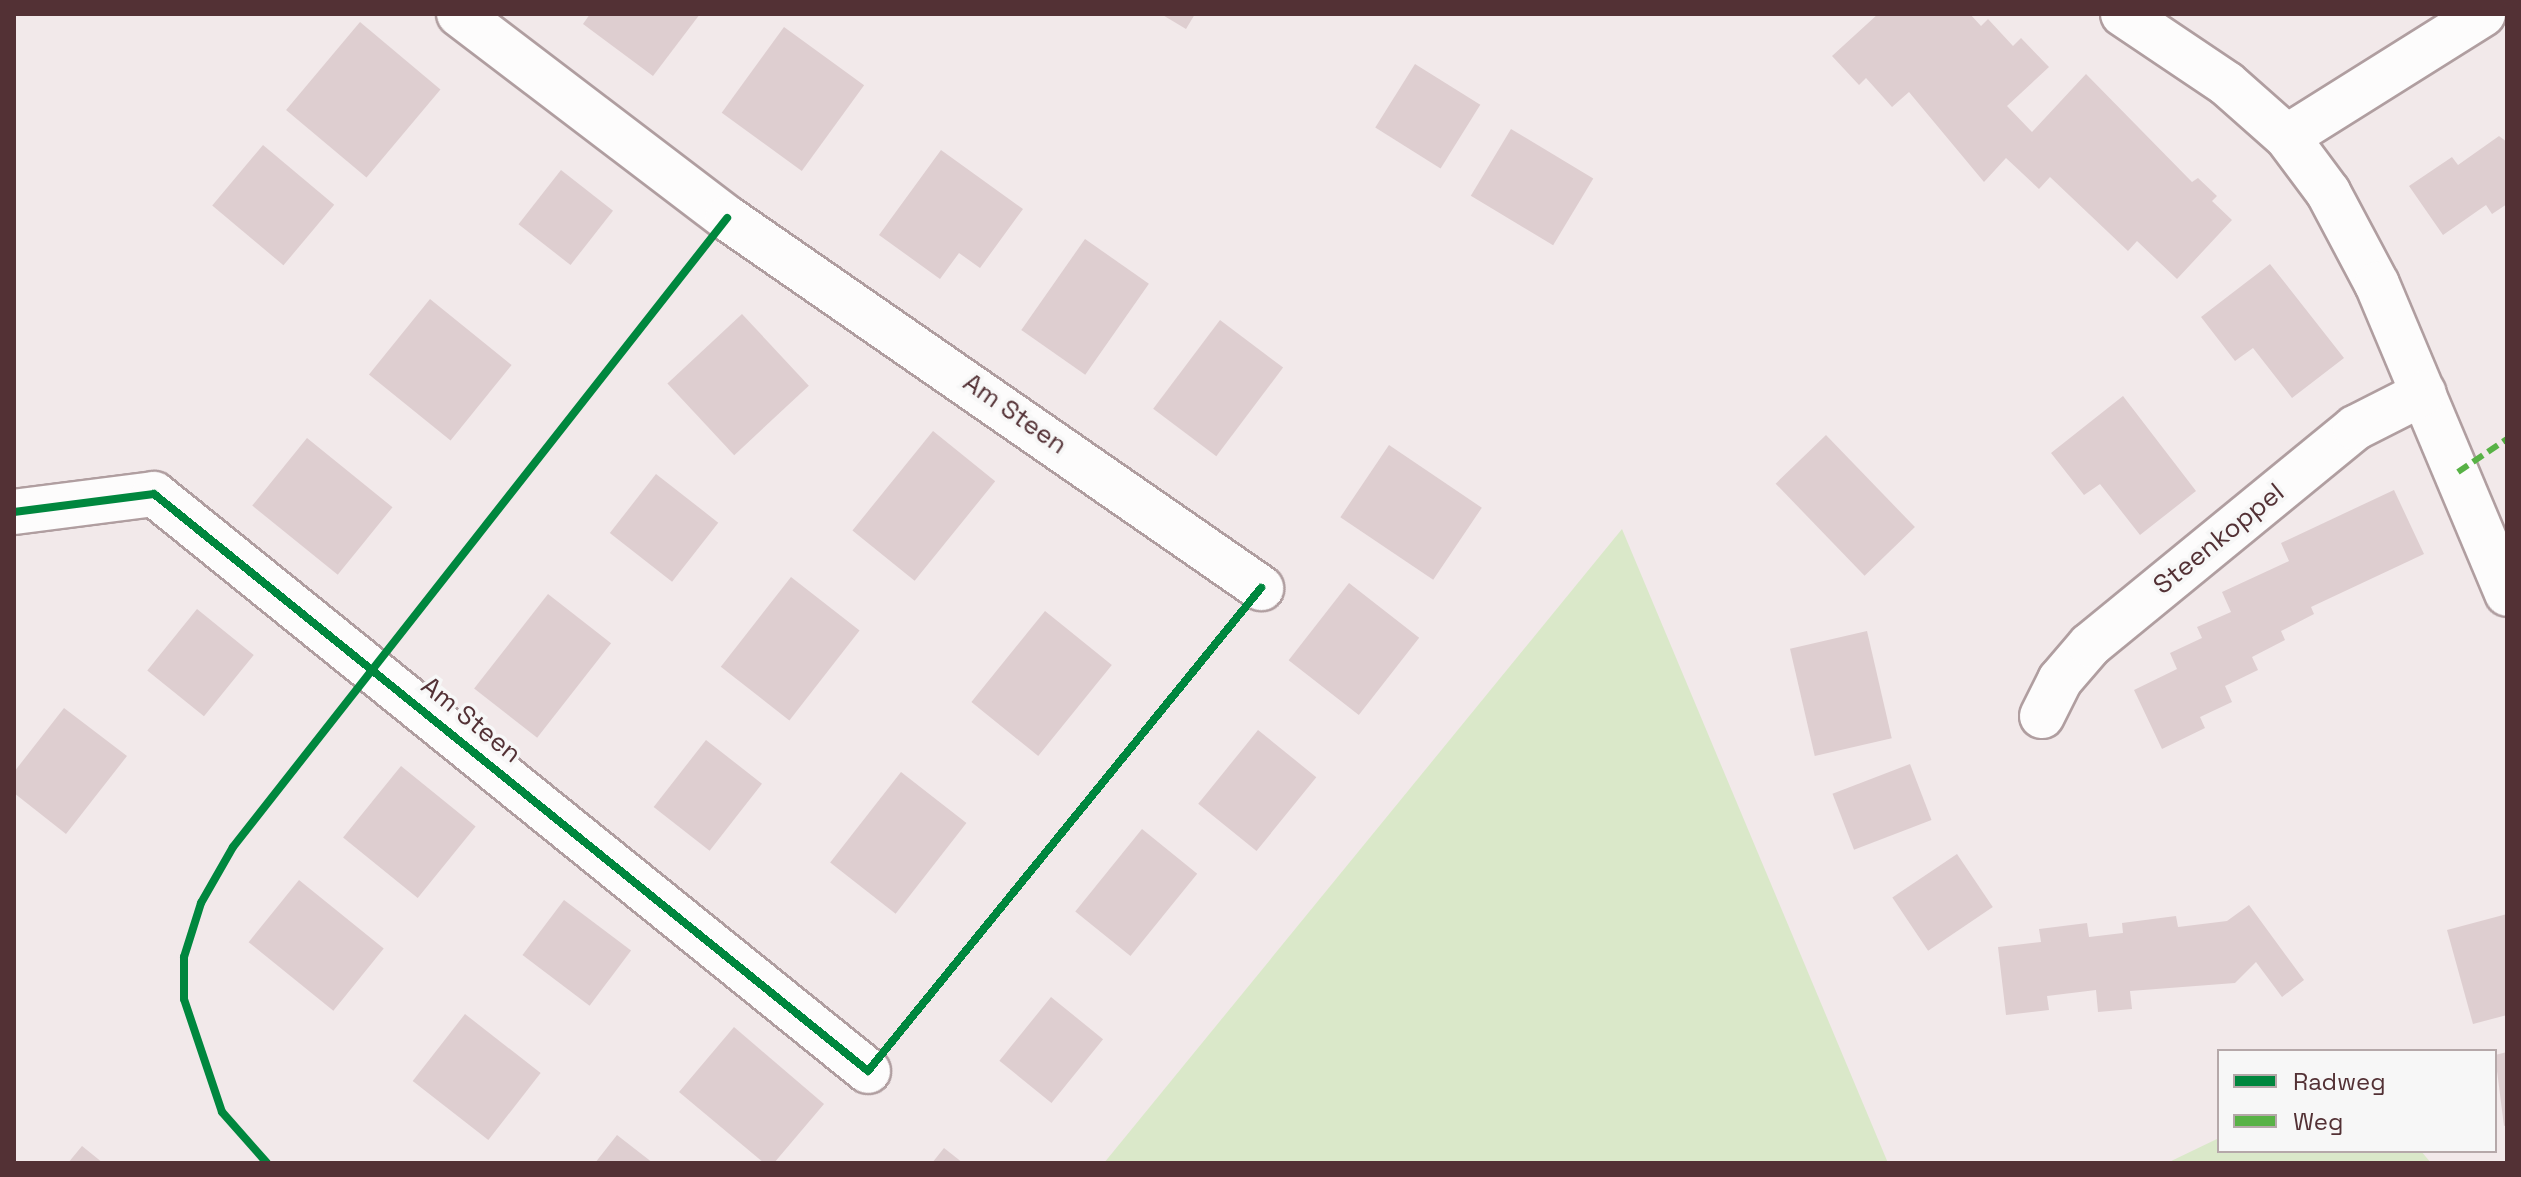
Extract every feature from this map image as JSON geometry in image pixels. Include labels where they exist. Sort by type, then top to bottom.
[{"type":"street","name":"Am Steen","points":[[459,14],[727,218],[1261,588]]},
{"type":"street","points":[[2123,14],[2227,84],[2287,137],[2328,192],[2363,258],[2424,393],[2507,594]]},
{"type":"street","points":[[2287,137],[2483,14]]},
{"type":"street","name":"Steenkoppel","points":[[2042,716],[2060,680],[2090,645],[2355,428],[2424,393]]},
{"type":"street","name":"Am Steen","points":[[14,512],[154,494],[868,1071]]},
{"type":"green space","points":[[1622,529],[1888,1163],[1104,1163]]},
{"type":"green space","points":[[2217,1139],[2217,1153],[2423,1153],[2431,1163],[2167,1163]]},
{"type":"building","points":[[590,14],[700,14],[653,76],[583,24]]},
{"type":"building","points":[[1161,14],[1195,14],[1186,29]]},
{"type":"building","points":[[1878,14],[1970,14],[1981,26],[1988,19],[2013,46],[2021,38],[2049,67],[2007,106],[2032,132],[2086,74],[2192,182],[2198,178],[2217,196],[2212,201],[2232,220],[2177,279],[2137,241],[2128,251],[2050,177],[2039,189],[2006,158],[1984,182],[1909,92],[1892,107],[1866,78],[1859,85],[1832,56]]},
{"type":"building","points":[[360,22],[440,89],[367,178],[286,110]]},
{"type":"building","points":[[784,27],[864,85],[802,171],[722,113]]},
{"type":"building","points":[[1415,64],[1480,105],[1441,168],[1375,128]]},
{"type":"building","points":[[1511,129],[1593,178],[1553,245],[1471,196]]},
{"type":"building","points":[[2499,136],[2507,142],[2507,204],[2492,214],[2486,205],[2443,235],[2409,186],[2452,157],[2458,165]]},
{"type":"building","points":[[263,145],[334,205],[283,265],[212,206]]},
{"type":"building","points":[[941,150],[1023,209],[980,268],[959,253],[940,279],[879,235]]},
{"type":"building","points":[[561,170],[613,211],[571,265],[519,224]]},
{"type":"building","points":[[1085,239],[1149,284],[1085,375],[1021,330]]},
{"type":"building","points":[[2270,264],[2344,358],[2292,398],[2253,348],[2235,361],[2201,317]]},
{"type":"building","points":[[430,299],[512,365],[451,440],[369,374]]},
{"type":"building","points":[[742,314],[809,386],[734,455],[667,384]]},
{"type":"building","points":[[1220,320],[1283,368],[1216,456],[1153,409]]},
{"type":"building","points":[[2123,396],[2196,491],[2140,535],[2100,484],[2084,495],[2051,453]]},
{"type":"building","points":[[933,431],[995,481],[915,581],[852,530]]},
{"type":"building","points":[[1826,435],[1915,527],[1865,576],[1776,484]]},
{"type":"building","points":[[307,438],[392,507],[338,575],[252,506]]},
{"type":"building","points":[[1389,445],[1482,508],[1433,580],[1340,517]]},
{"type":"building","points":[[656,474],[718,523],[672,582],[610,533]]},
{"type":"building","points":[[2394,490],[2424,554],[2311,607],[2314,614],[2281,631],[2285,640],[2252,657],[2258,670],[2225,686],[2232,702],[2200,717],[2205,728],[2162,749],[2134,690],[2177,669],[2170,653],[2202,638],[2197,627],[2231,612],[2222,592],[2289,561],[2281,543]]},
{"type":"building","points":[[791,577],[860,631],[789,720],[721,667]]},
{"type":"building","points":[[1349,583],[1419,638],[1359,715],[1289,660]]},
{"type":"building","points":[[548,594],[611,643],[537,738],[474,689]]},
{"type":"building","points":[[197,609],[254,655],[204,716],[147,670]]},
{"type":"building","points":[[1045,611],[1112,665],[1038,756],[971,702]]},
{"type":"building","points":[[1867,631],[1892,738],[1815,756],[1790,649]]},
{"type":"building","points":[[64,708],[127,756],[66,834],[14,793],[14,772]]},
{"type":"building","points":[[1258,730],[1316,777],[1257,851],[1198,804]]},
{"type":"building","points":[[706,740],[762,784],[710,851],[654,807]]},
{"type":"building","points":[[1910,764],[1932,820],[1854,850],[1833,794]]},
{"type":"building","points":[[401,766],[476,826],[418,898],[343,837]]},
{"type":"building","points":[[901,772],[966,823],[896,914],[830,863]]},
{"type":"building","points":[[1142,829],[1197,874],[1130,956],[1075,911]]},
{"type":"building","points":[[1957,854],[1993,907],[1928,951],[1892,898]]},
{"type":"building","points":[[299,880],[384,949],[333,1011],[249,942]]},
{"type":"building","points":[[564,900],[631,951],[590,1006],[522,955]]},
{"type":"building","points":[[2249,905],[2304,980],[2282,997],[2256,962],[2235,983],[2130,991],[2132,1009],[2098,1012],[2096,990],[2047,996],[2049,1010],[2006,1015],[1998,947],[2041,942],[2039,929],[2087,923],[2089,937],[2123,933],[2122,923],[2176,916],[2178,927],[2227,921]]},
{"type":"building","points":[[2507,914],[2507,1015],[2473,1024],[2447,930]]},
{"type":"building","points":[[1051,997],[1103,1039],[1051,1103],[999,1061]]},
{"type":"building","points":[[465,1014],[541,1073],[488,1140],[413,1081]]},
{"type":"building","points":[[734,1027],[824,1104],[774,1163],[764,1163],[679,1092]]},
{"type":"building","points":[[2507,1052],[2507,1125],[2504,1126],[2497,1071],[2497,1054]]},
{"type":"building","points":[[617,1135],[653,1163],[595,1163]]},
{"type":"building","points":[[82,1146],[103,1163],[68,1163]]},
{"type":"building","points":[[944,1148],[963,1163],[932,1163]]},
{"type":"marked path","points":[[2458,472],[2507,439]]},
{"type":"cycle path","points":[[267,1163],[222,1112],[184,999],[184,957],[201,903],[233,847],[727,218]]},
{"type":"cycle path","points":[[14,512],[154,494],[868,1071],[1261,588]]}]
